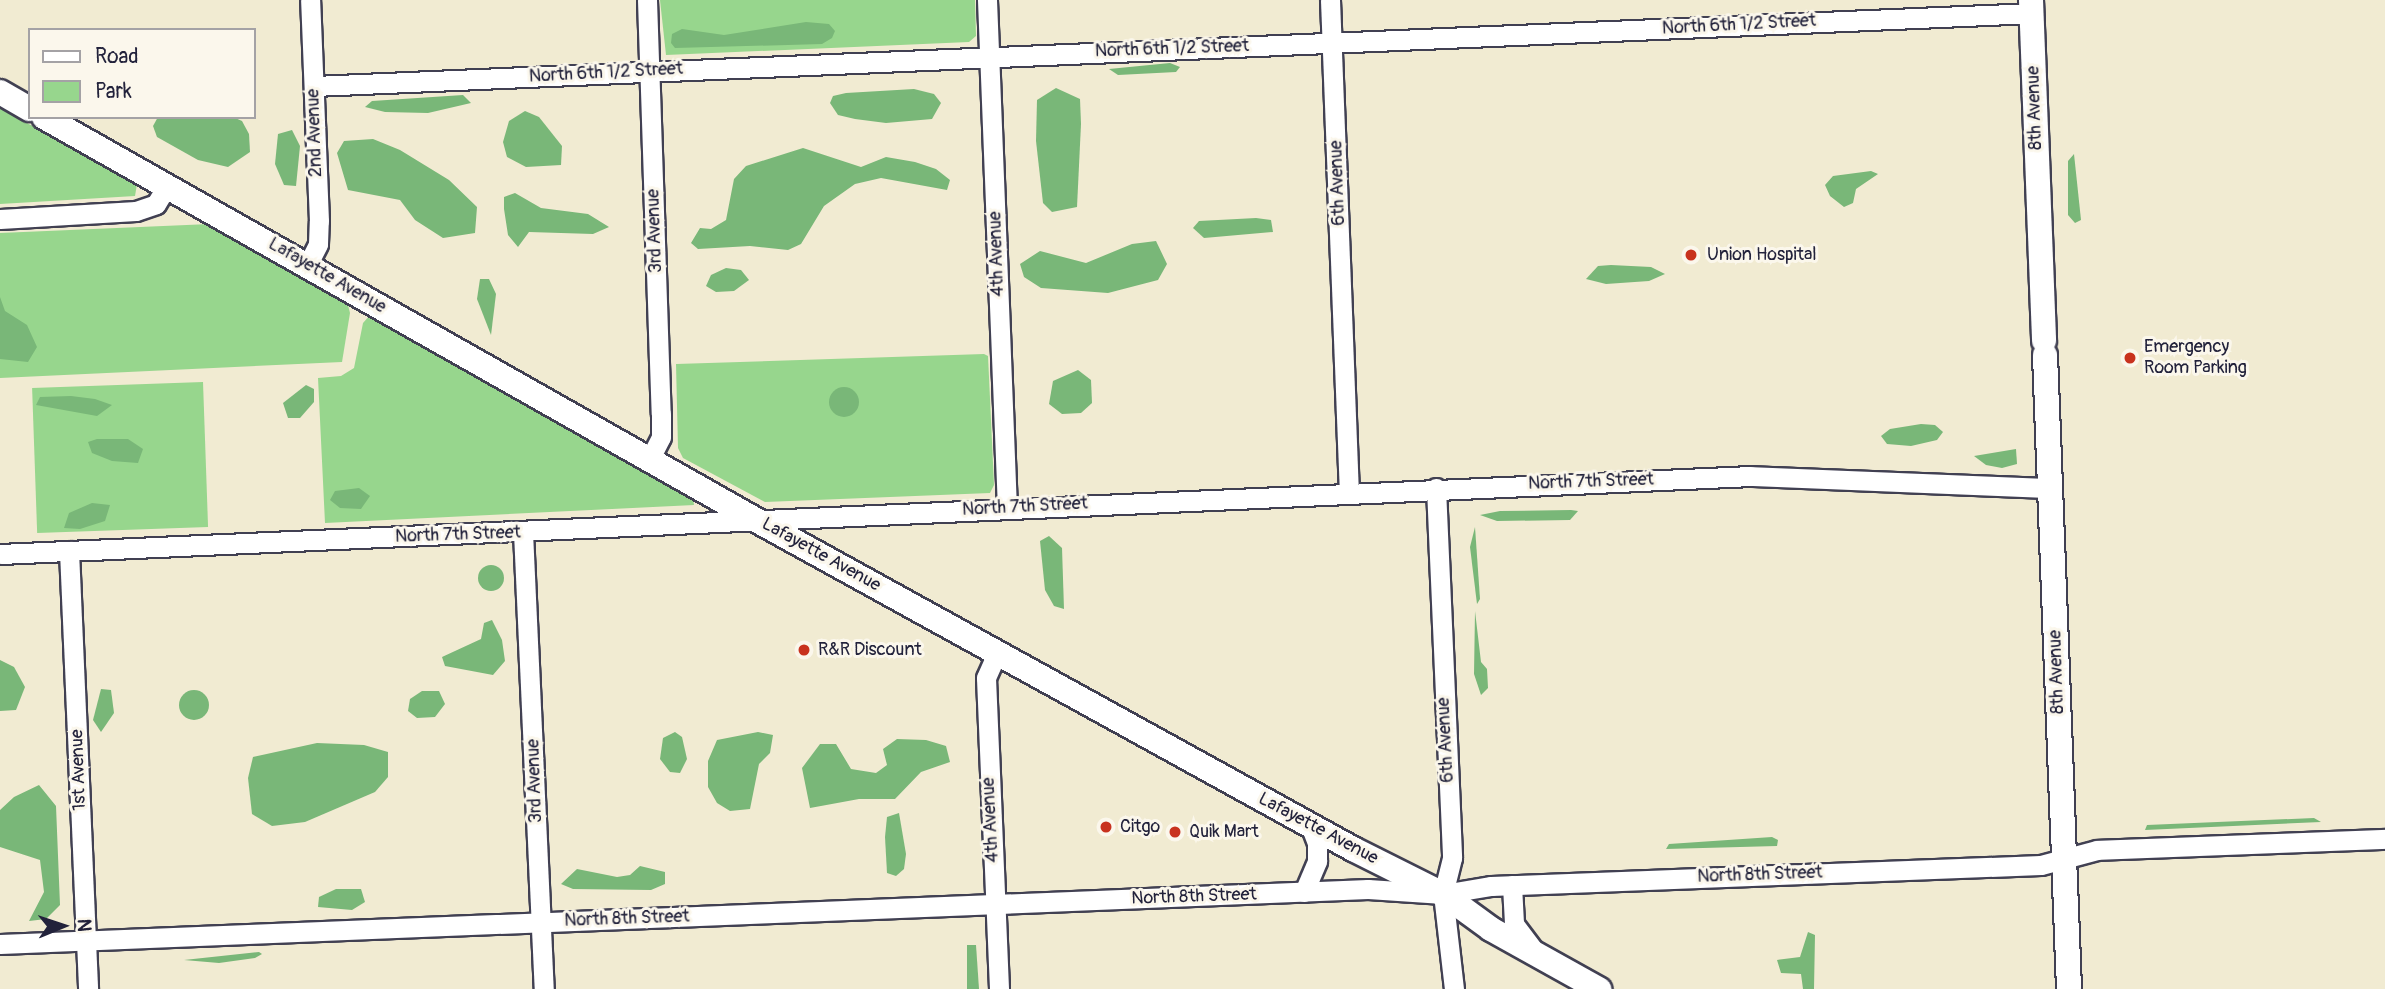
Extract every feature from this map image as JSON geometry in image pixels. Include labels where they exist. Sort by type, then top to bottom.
[{"type":"street","name":"2nd Avenue","points":[[307,264],[317,244],[319,221],[310,0]]},
{"type":"street","name":"3rd Avenue","points":[[647,0],[661,425],[659,445],[650,459]]},
{"type":"street","name":"4th Avenue","points":[[987,0],[1007,508]]},
{"type":"street","name":"6th Avenue","points":[[1330,0],[1349,492]]},
{"type":"street","name":"North 6th 1/2 Street","points":[[314,86],[1332,43],[2031,6]]},
{"type":"street","name":"8th Avenue","points":[[2031,6],[2069,989]]},
{"type":"street","points":[[0,92],[28,108]]},
{"type":"street","name":"Lafayette Avenue","points":[[48,119],[757,520],[1310,825],[1443,894],[1538,955],[1599,989]]},
{"type":"street","points":[[0,219],[136,211],[156,204],[167,186]]},
{"type":"street","name":"North 7th Street","points":[[0,554],[1436,488],[1777,475],[2050,488]]},
{"type":"street","name":"6th Avenue","points":[[1436,488],[1452,858],[1443,894],[1454,989]]},
{"type":"street","name":"3rd Avenue","points":[[523,532],[544,989]]},
{"type":"street","name":"1st Avenue","points":[[69,551],[88,989]]},
{"type":"street","name":"4th Avenue","points":[[997,653],[986,678],[999,989]]},
{"type":"street","points":[[1304,892],[1315,875],[1317,862],[1317,843],[1310,825]]},
{"type":"street","name":"North 8th Street","points":[[0,944],[1368,889],[1443,894],[1512,884],[2041,865],[2097,850],[2385,839]]},
{"type":"street","points":[[1512,884],[1514,924],[1538,955]]},
{"type":"green space","points":[[660,0],[975,0],[976,36],[969,42],[666,55]]},
{"type":"green space","points":[[806,22],[829,24],[835,31],[832,38],[822,44],[675,48],[671,43],[672,34],[682,29],[724,35]]},
{"type":"green space","points":[[1170,63],[1180,67],[1176,72],[1118,75],[1109,69]]},
{"type":"green space","points":[[1056,88],[1080,99],[1081,124],[1077,207],[1052,212],[1043,203],[1036,141],[1037,100]]},
{"type":"green space","points":[[914,89],[934,94],[941,103],[932,119],[886,123],[855,119],[838,115],[830,103],[833,96],[846,93]]},
{"type":"green space","points":[[463,95],[471,103],[428,113],[385,112],[365,107],[372,101]]},
{"type":"green space","points":[[0,108],[137,184],[135,196],[0,204]]},
{"type":"green space","points":[[525,111],[539,117],[562,146],[561,165],[526,167],[507,157],[503,142],[509,121]]},
{"type":"green space","points":[[157,119],[238,119],[242,121],[249,134],[250,152],[228,167],[198,160],[157,137],[153,126]]},
{"type":"green space","points":[[292,130],[300,146],[296,186],[284,185],[275,164],[278,134]]},
{"type":"green space","points":[[373,139],[400,150],[449,180],[477,207],[475,233],[443,238],[415,220],[400,200],[348,190],[337,153],[344,141]]},
{"type":"green space","points":[[803,148],[861,167],[886,157],[915,162],[936,169],[950,180],[947,190],[881,178],[855,184],[824,206],[801,244],[788,250],[750,246],[698,249],[691,243],[700,228],[711,229],[726,220],[734,179],[746,166]]},
{"type":"green space","points":[[2074,154],[2081,220],[2075,223],[2068,215],[2068,161]]},
{"type":"green space","points":[[1871,171],[1878,174],[1856,189],[1853,203],[1844,207],[1830,196],[1825,185],[1833,176]]},
{"type":"green space","points":[[515,193],[541,208],[588,214],[609,227],[593,234],[529,232],[518,247],[508,235],[504,209],[504,197]]},
{"type":"green space","points":[[1256,218],[1271,220],[1273,232],[1204,238],[1193,228],[1199,221]]},
{"type":"green space","points":[[210,224],[347,301],[350,313],[342,362],[0,378],[0,233]]},
{"type":"green space","points":[[1156,241],[1167,264],[1158,280],[1108,293],[1041,288],[1024,277],[1020,264],[1040,251],[1086,263],[1132,244]]},
{"type":"green space","points":[[1598,266],[1651,267],[1665,274],[1649,281],[1606,284],[1586,279]]},
{"type":"green space","points":[[726,268],[741,270],[749,280],[734,291],[716,292],[706,286],[711,275]]},
{"type":"green space","points":[[480,279],[489,279],[496,294],[491,335],[477,299]]},
{"type":"green space","points":[[0,297],[5,311],[27,325],[37,347],[28,362],[0,359]]},
{"type":"green space","points":[[371,314],[693,498],[694,505],[325,523],[318,378],[341,376],[354,368],[363,323]]},
{"type":"green space","points":[[984,354],[988,356],[994,485],[990,493],[765,502],[683,458],[678,448],[676,364]]},
{"type":"green space","points":[[1078,370],[1091,380],[1092,403],[1081,413],[1062,414],[1049,404],[1053,381]]},
{"type":"green space","points":[[203,382],[208,527],[37,533],[32,388]]},
{"type":"green space","points":[[306,385],[314,389],[314,402],[300,418],[288,418],[283,403]]},
{"type":"green space","points":[[844,387],[855,391],[859,402],[855,413],[844,417],[833,413],[829,402],[833,391]]},
{"type":"green space","points":[[71,396],[95,399],[112,405],[97,416],[36,405],[40,397]]},
{"type":"green space","points":[[1921,424],[1935,425],[1943,432],[1937,440],[1911,446],[1887,444],[1881,436],[1890,429]]},
{"type":"green space","points":[[97,439],[128,439],[143,449],[138,463],[112,461],[92,453],[88,442]]},
{"type":"green space","points":[[2016,449],[2017,464],[2002,468],[1986,465],[1974,456]]},
{"type":"green space","points":[[359,488],[370,496],[361,509],[340,508],[330,500],[335,491]]},
{"type":"green space","points":[[92,503],[110,505],[105,521],[80,529],[64,528],[69,513]]},
{"type":"green space","points":[[1500,511],[1578,511],[1570,520],[1497,521],[1480,515]]},
{"type":"green space","points":[[1475,527],[1480,599],[1477,604],[1470,547]]},
{"type":"green space","points":[[1049,536],[1062,548],[1064,609],[1054,606],[1045,590],[1040,541]]},
{"type":"green space","points":[[491,565],[500,569],[504,578],[500,587],[491,591],[482,587],[478,578],[482,569]]},
{"type":"green space","points":[[1475,611],[1481,662],[1487,669],[1488,688],[1481,695],[1474,674]]},
{"type":"green space","points":[[492,620],[502,640],[505,661],[493,675],[445,666],[442,657],[481,639],[484,623]]},
{"type":"green space","points":[[0,660],[14,667],[25,687],[16,710],[0,711]]},
{"type":"green space","points":[[101,689],[111,690],[114,713],[101,732],[93,720]]},
{"type":"green space","points":[[194,690],[205,694],[209,705],[205,716],[194,720],[183,716],[179,705],[183,694]]},
{"type":"green space","points":[[422,691],[439,691],[445,704],[435,717],[417,718],[408,711],[410,699]]},
{"type":"green space","points":[[675,732],[682,737],[687,759],[680,773],[670,772],[660,759],[663,738]]},
{"type":"green space","points":[[758,732],[773,735],[770,753],[759,764],[750,809],[730,811],[717,803],[708,787],[708,761],[717,740]]},
{"type":"green space","points":[[897,739],[926,740],[946,746],[950,762],[921,772],[895,799],[859,799],[810,808],[802,768],[820,744],[836,744],[851,769],[876,773],[887,765],[883,749]]},
{"type":"green space","points":[[317,743],[364,745],[388,752],[388,777],[375,792],[305,822],[272,826],[252,814],[248,778],[253,757]]},
{"type":"green space","points":[[39,785],[56,806],[60,905],[46,919],[29,921],[44,892],[40,860],[0,847],[0,810],[14,797]]},
{"type":"green space","points":[[899,813],[906,854],[904,869],[896,876],[887,873],[885,837],[887,817]]},
{"type":"green space","points":[[2314,818],[2321,822],[2145,830],[2147,825]]},
{"type":"green space","points":[[1772,837],[1778,840],[1777,846],[1666,849],[1669,844]]},
{"type":"green space","points":[[640,866],[665,872],[665,884],[651,890],[573,889],[561,884],[577,869],[617,877],[630,875]]},
{"type":"green space","points":[[336,889],[361,889],[365,902],[352,910],[318,907],[319,897]]},
{"type":"green space","points":[[1808,932],[1815,935],[1814,989],[1803,989],[1801,974],[1781,973],[1777,960],[1800,957]]},
{"type":"green space","points":[[967,945],[976,945],[979,989],[967,989]]},
{"type":"green space","points":[[259,952],[262,954],[255,958],[219,963],[184,960]]},
{"type":"place","name":"Union Hospital","points":[[1691,255]]},
{"type":"place","name":"Emergency Room Parking","points":[[2130,358]]},
{"type":"place","name":"R&R Discount","points":[[804,650]]},
{"type":"place","name":"Citgo","points":[[1106,827]]},
{"type":"place","name":"Quik Mart","points":[[1175,832]]}]
